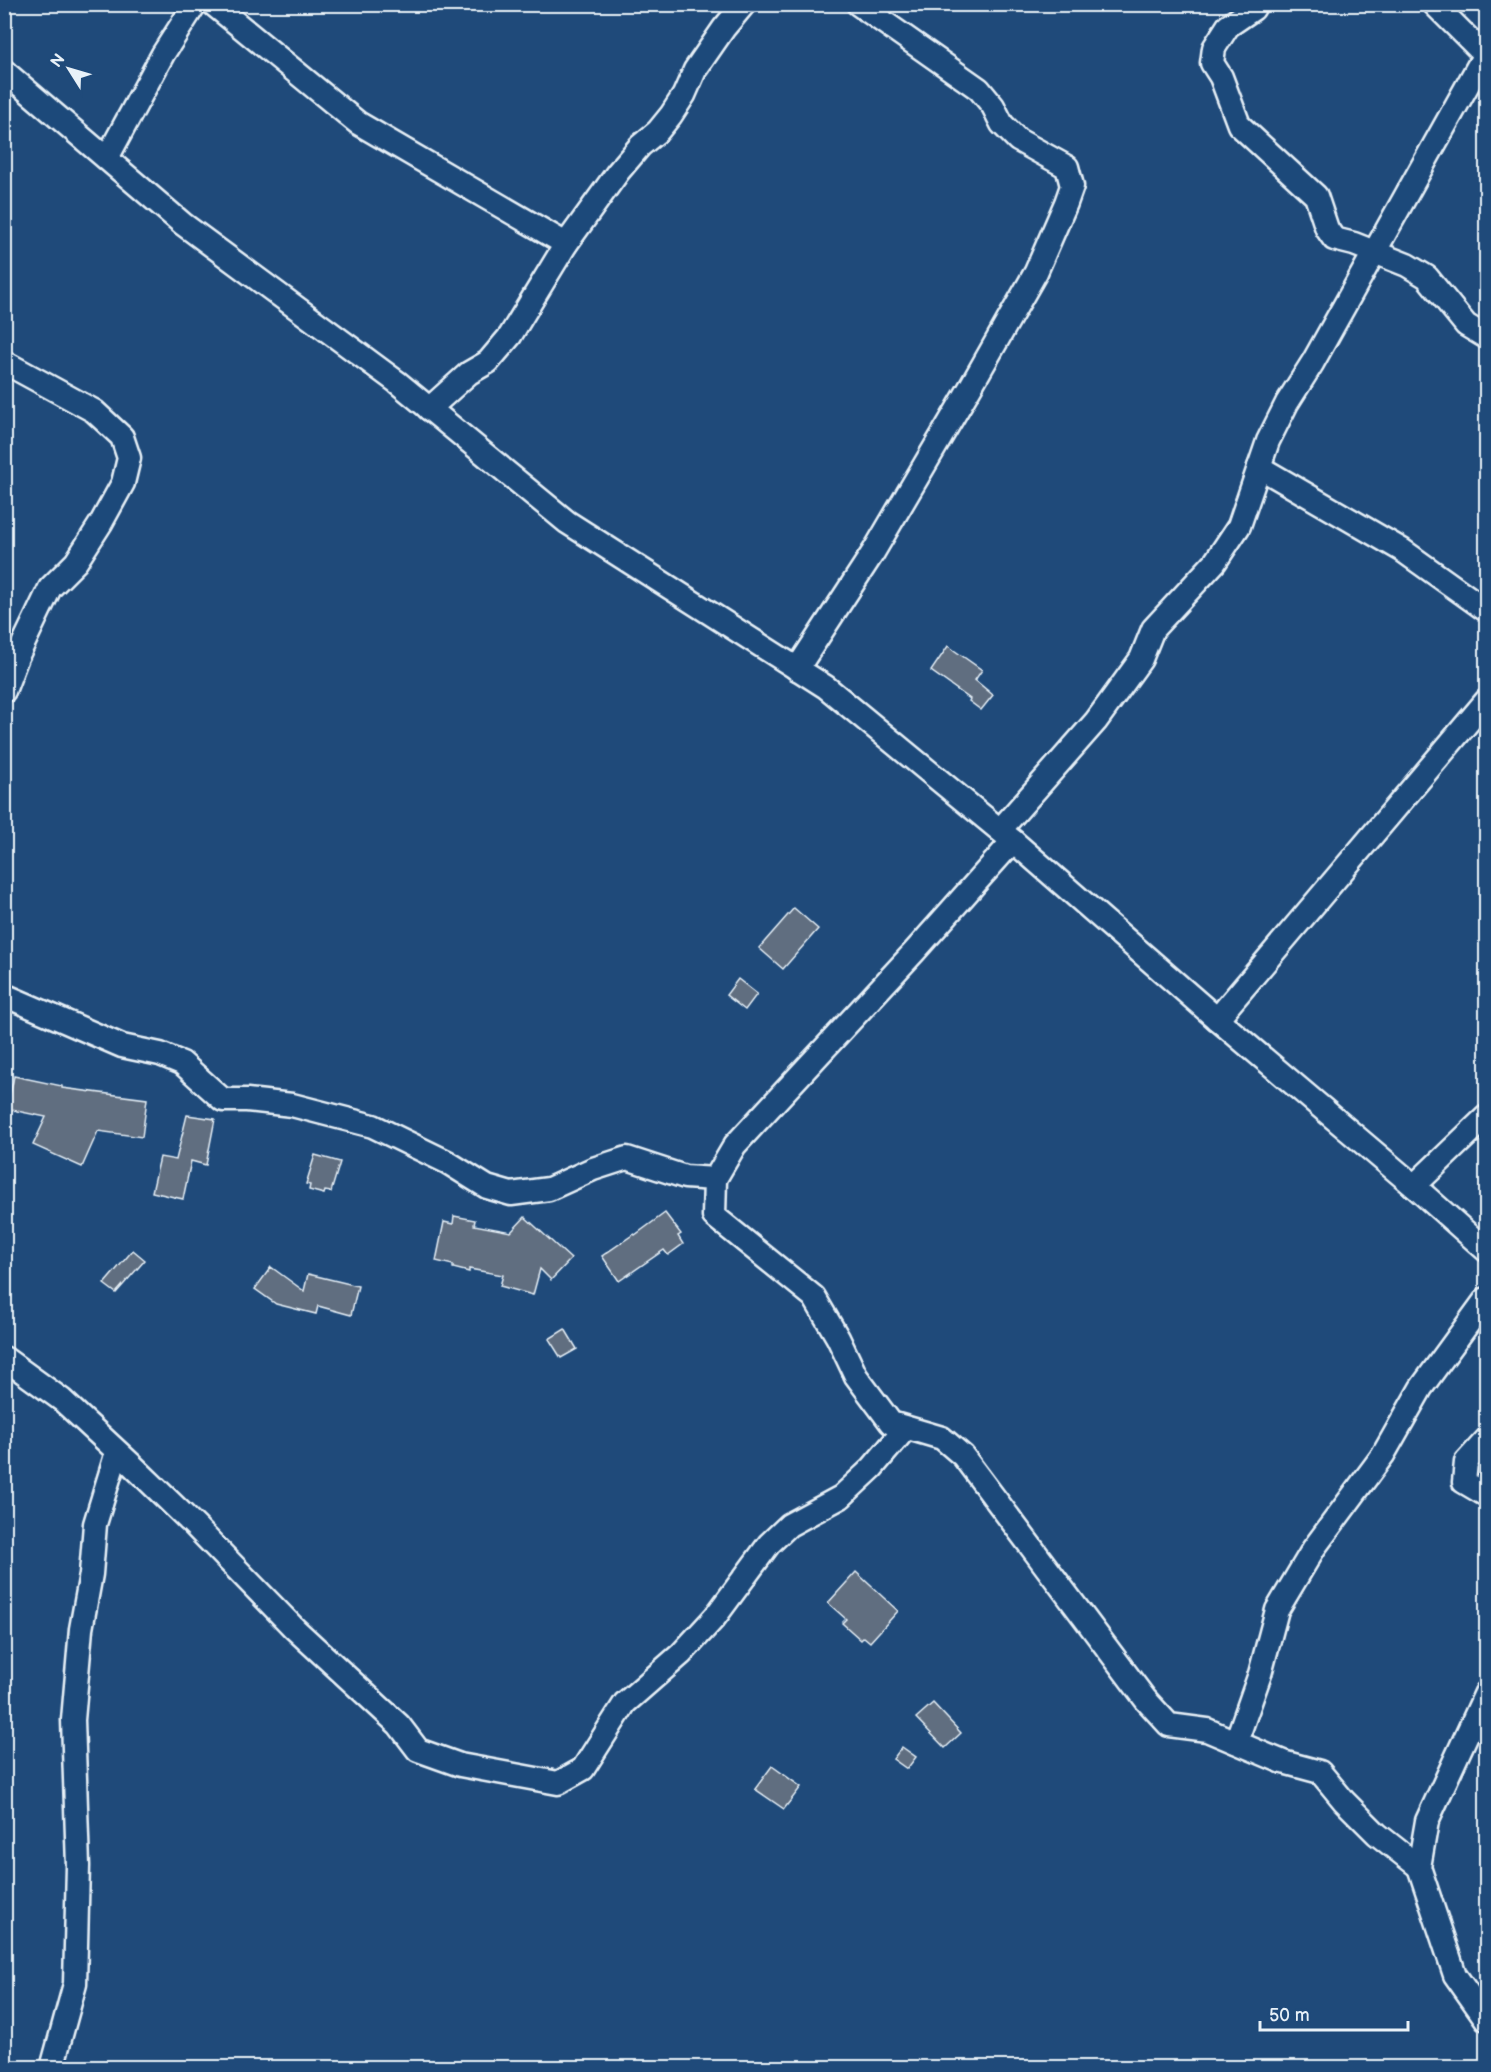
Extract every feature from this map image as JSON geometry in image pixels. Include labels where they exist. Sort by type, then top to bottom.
[{"type":"street","points":[[107,158],[163,54],[195,4]]},
{"type":"street","points":[[213,4],[358,123],[566,244]]},
{"type":"street","points":[[429,409],[469,373],[488,362],[503,345],[566,244],[618,172],[671,115],[707,53],[744,4]]},
{"type":"street","points":[[797,669],[874,551],[989,355],[1036,272],[1072,186],[1067,167],[1018,140],[1002,124],[993,106],[980,89],[858,4]]},
{"type":"street","points":[[1256,4],[1253,9],[1228,26],[1214,48],[1213,55],[1212,63],[1221,77],[1239,125],[1316,196],[1327,229],[1334,239],[1374,251],[1407,265],[1427,278],[1466,325],[1486,337]]},
{"type":"street","points":[[1419,1867],[1377,1834],[1344,1801],[1320,1772],[1283,1762],[1207,1730],[1169,1725],[1146,1701],[963,1456],[942,1438],[891,1423],[856,1376],[838,1338],[814,1297],[714,1216],[716,1179],[735,1145],[914,952],[1096,721],[1141,659],[1153,629],[1215,562],[1239,526],[1268,441],[1287,403],[1313,362],[1486,55],[1434,4]]},
{"type":"street","points":[[4,71],[183,224],[397,382],[567,522],[826,687],[1007,835],[1486,1250]]},
{"type":"street","points":[[4,362],[94,411],[122,437],[129,458],[123,483],[101,523],[76,562],[50,588],[17,657],[4,691]]},
{"type":"street","points":[[1259,467],[1402,550],[1486,610]]},
{"type":"street","points":[[1217,1019],[1486,701]]},
{"type":"street","points":[[4,995],[122,1046],[160,1054],[182,1063],[223,1100],[292,1105],[373,1126],[447,1162],[487,1187],[511,1194],[549,1189],[593,1169],[627,1158],[685,1177],[716,1179]]},
{"type":"street","points":[[1414,1186],[1486,1118]]},
{"type":"street","points":[[1236,1742],[1260,1674],[1277,1610],[1314,1548],[1383,1455],[1421,1388],[1486,1299]]},
{"type":"street","points":[[4,1358],[62,1400],[195,1526],[295,1629],[399,1725],[418,1749],[460,1765],[558,1783],[582,1769],[625,1703],[681,1654],[715,1617],[769,1544],[789,1525],[841,1497],[872,1468],[906,1428]]},
{"type":"street","points":[[1486,1440],[1466,1462],[1464,1482],[1486,1495]]},
{"type":"street","points":[[52,2067],[75,1984],[78,1866],[73,1720],[81,1629],[91,1574],[95,1524],[117,1452]]},
{"type":"street","points":[[1486,1693],[1427,1821],[1419,1867],[1455,1976],[1486,2019]]},
{"type":"building","points":[[948,646],[982,670],[975,680],[993,695],[981,710],[969,701],[970,699],[931,671]]},
{"type":"building","points":[[794,908],[818,929],[783,969],[759,948]]},
{"type":"building","points":[[738,979],[757,994],[745,1010],[726,995]]},
{"type":"building","points":[[14,1076],[62,1086],[62,1088],[147,1099],[142,1137],[98,1131],[82,1167],[33,1145],[46,1117],[7,1109]]},
{"type":"building","points":[[187,1115],[215,1119],[206,1165],[191,1161],[183,1199],[152,1192],[160,1157],[176,1160]]},
{"type":"building","points":[[315,1155],[340,1162],[331,1192],[325,1191],[324,1194],[309,1190],[310,1185],[306,1184]]},
{"type":"building","points":[[665,1213],[681,1234],[678,1236],[683,1244],[668,1255],[664,1250],[619,1281],[602,1256]]},
{"type":"building","points":[[454,1216],[475,1220],[474,1225],[511,1232],[525,1217],[571,1259],[551,1280],[540,1269],[533,1295],[500,1286],[503,1275],[469,1269],[469,1272],[436,1261],[444,1222],[453,1224]]},
{"type":"building","points":[[133,1250],[145,1260],[116,1293],[104,1284]]},
{"type":"building","points":[[271,1267],[304,1291],[308,1274],[358,1286],[351,1315],[318,1306],[316,1314],[276,1304],[255,1289]]},
{"type":"building","points":[[565,1329],[577,1349],[561,1358],[549,1339]]},
{"type":"building","points":[[856,1572],[898,1611],[870,1642],[864,1637],[861,1640],[842,1623],[846,1619],[828,1603]]},
{"type":"building","points":[[933,1703],[961,1733],[945,1748],[916,1718]]},
{"type":"building","points":[[902,1747],[916,1757],[907,1769],[893,1759]]},
{"type":"building","points":[[772,1766],[801,1787],[784,1809],[755,1789]]}]
